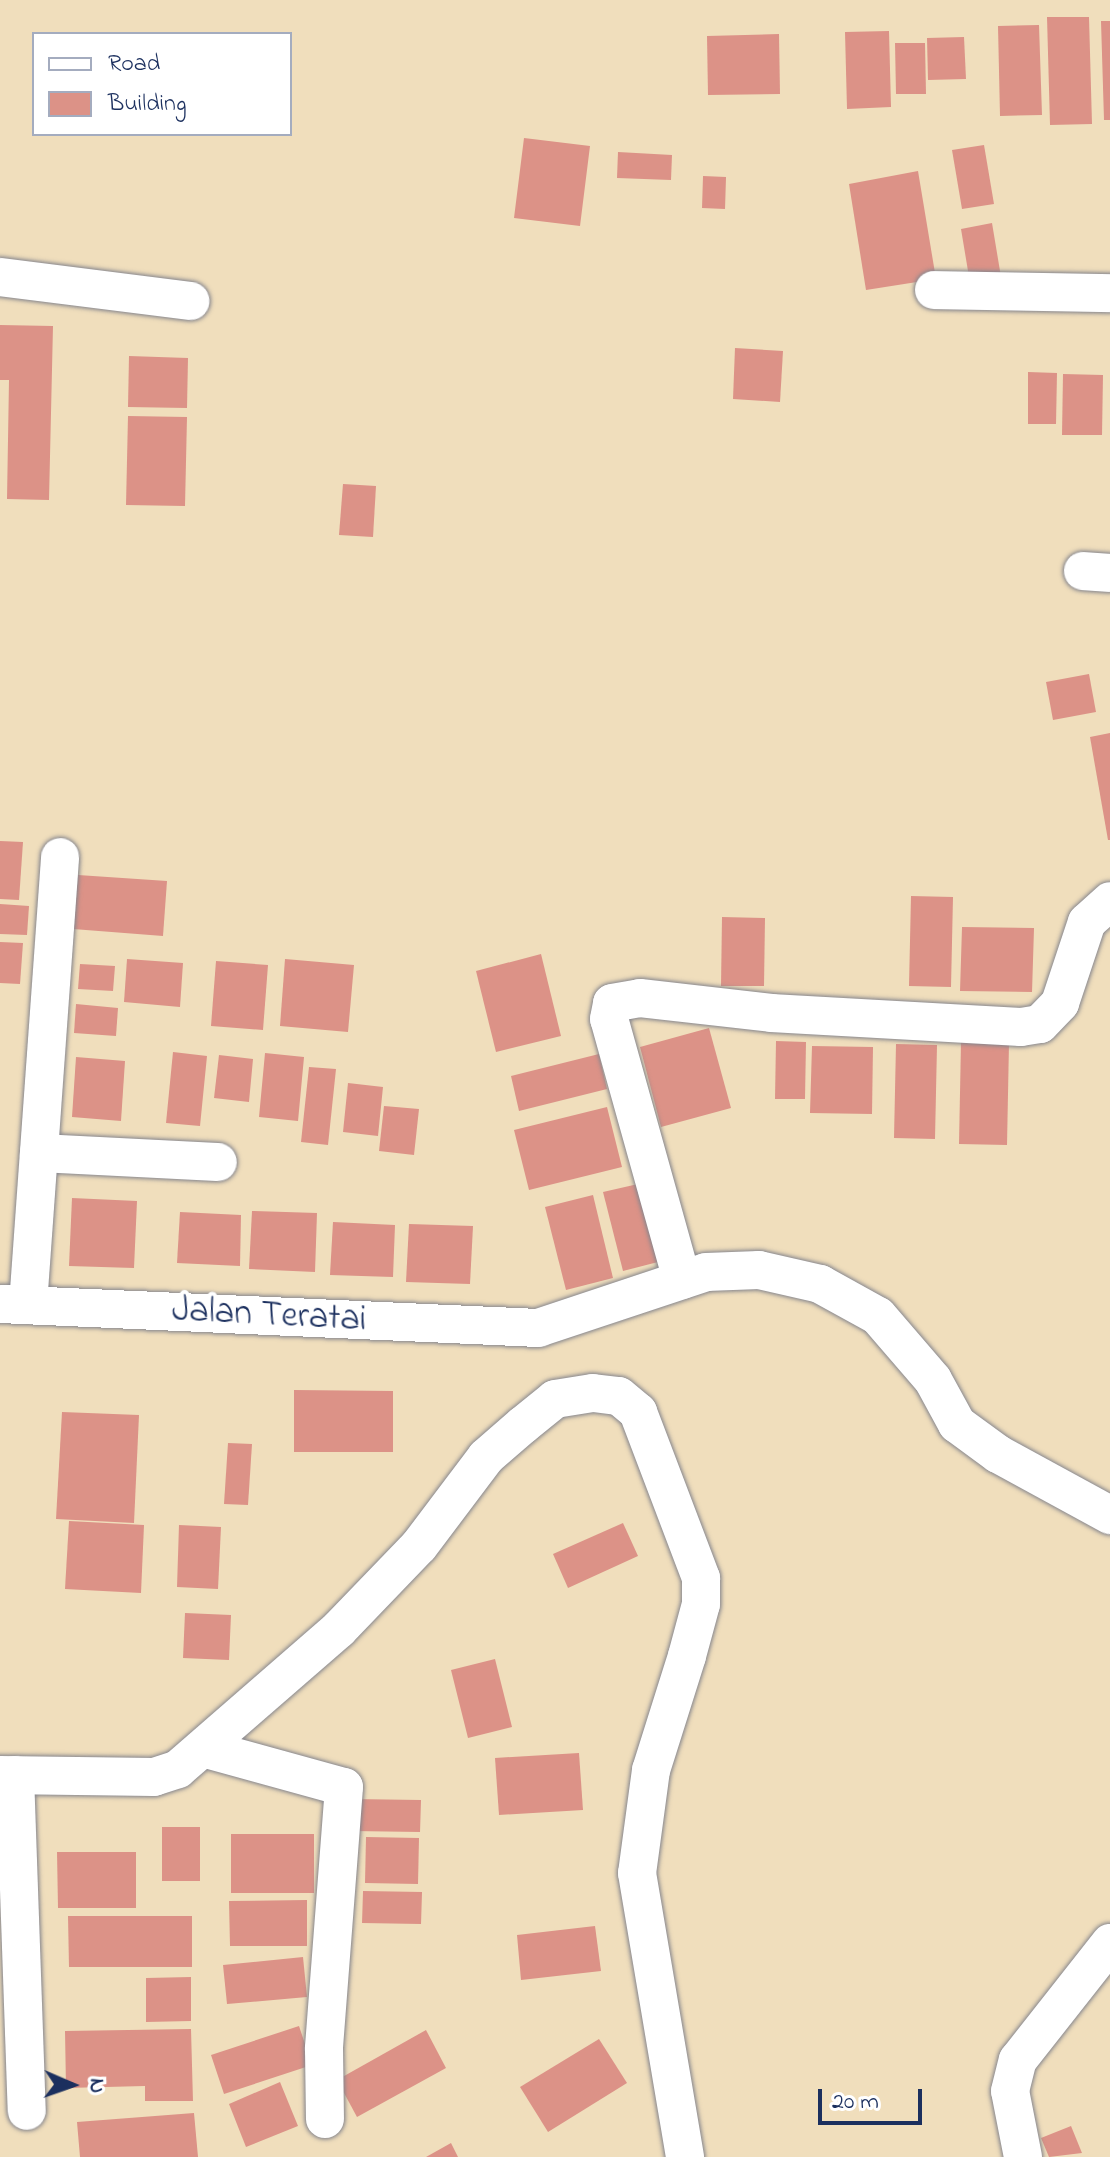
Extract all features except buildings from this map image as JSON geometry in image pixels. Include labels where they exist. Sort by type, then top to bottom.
[{"type":"street","points":[[0,277],[190,301]]},
{"type":"street","points":[[934,290],[1110,293]]},
{"type":"street","points":[[14,1304],[39,1153],[60,857]]},
{"type":"street","points":[[1110,901],[1087,922],[1060,1003],[1040,1024],[1021,1027],[787,1014],[640,998],[612,1003],[609,1019],[682,1280],[706,1272],[759,1270],[820,1284],[855,1303],[878,1316],[933,1380],[957,1424],[998,1454],[1110,1515]]},
{"type":"street","points":[[39,1153],[218,1162]]},
{"type":"street","name":"Jalan Teratai","points":[[14,1304],[538,1328],[682,1280]]},
{"type":"street","points":[[27,2111],[8,1775],[154,1777],[206,1749],[339,1629],[419,1546],[486,1457],[555,1399],[593,1393],[619,1396],[638,1412],[701,1578],[694,1630],[651,1770],[637,1873],[685,2157]]},
{"type":"street","points":[[206,1749],[344,1787],[324,2049],[325,2119]]},
{"type":"street","points":[[1023,2157],[1010,2091],[1018,2060],[1110,1943]]}]
